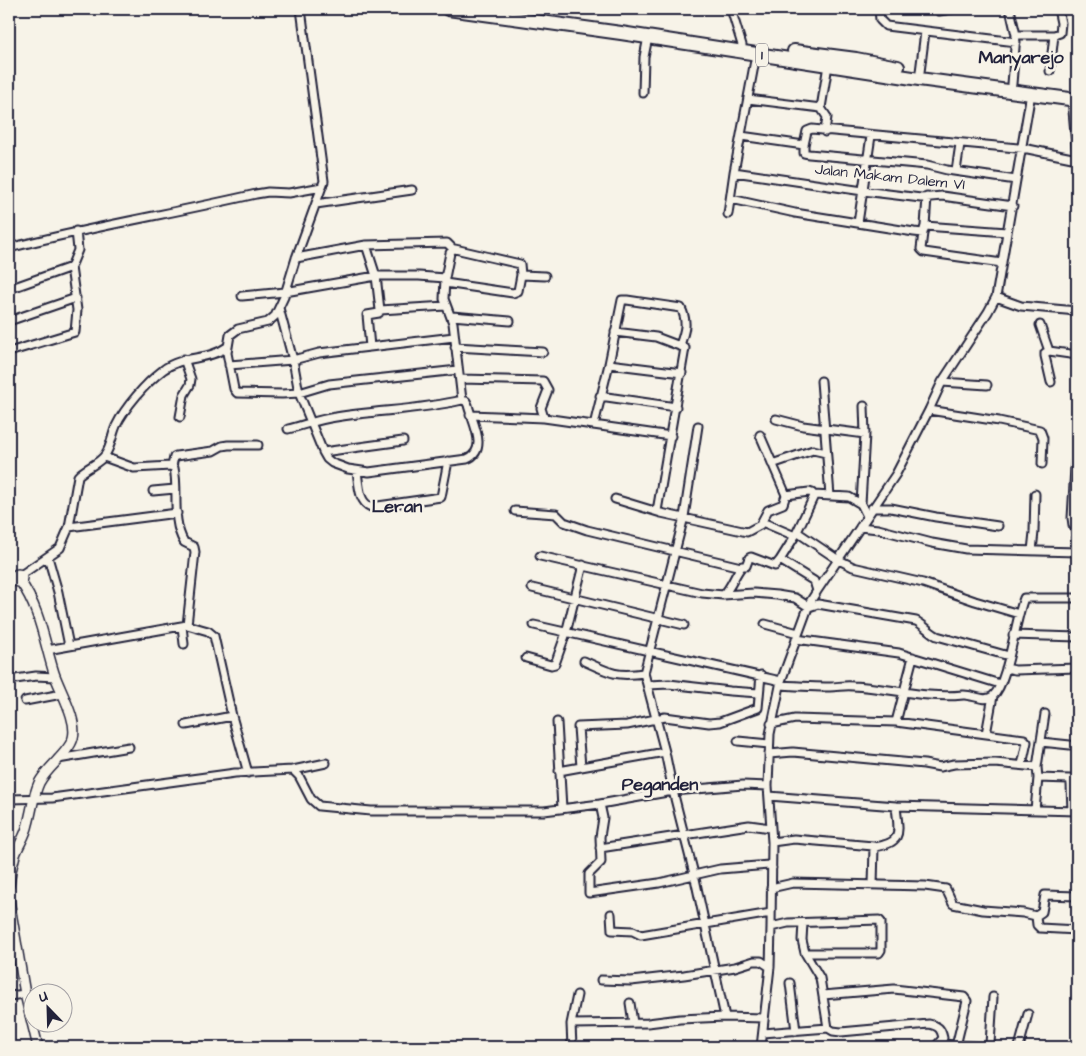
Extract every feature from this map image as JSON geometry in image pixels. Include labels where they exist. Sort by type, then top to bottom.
[{"type":"highway","name":"1","points":[[448,9],[1012,79],[1076,98]]},
{"type":"highway","name":"1","points":[[492,9],[648,34],[756,54],[919,79],[1076,98]]},
{"type":"main road","points":[[9,885],[16,854],[28,824],[33,800],[41,780],[72,740],[74,733],[70,715],[55,677],[34,604],[16,579]]},
{"type":"main road","points":[[9,900],[23,984]]},
{"type":"main road","points":[[35,1034],[38,1047]]},
{"type":"street","points":[[301,9],[323,171],[322,187],[280,308],[268,322],[234,331],[230,335],[227,347],[234,389],[237,393],[282,394],[300,392],[329,384],[458,370]]},
{"type":"street","points":[[731,9],[742,44]]},
{"type":"street","points":[[878,9],[883,25],[925,32],[1016,39],[1060,33],[1058,9]]},
{"type":"street","points":[[939,11],[952,9]]},
{"type":"street","points":[[1010,9],[1016,39],[1012,79]]},
{"type":"street","points":[[921,67],[925,32]]},
{"type":"street","points":[[643,93],[644,57],[648,34]]},
{"type":"street","points":[[1050,71],[1054,35]]},
{"type":"street","points":[[728,214],[756,54]]},
{"type":"street","points":[[826,132],[827,117],[821,108],[828,65]]},
{"type":"street","points":[[762,1047],[772,927],[772,842],[768,786],[769,744],[771,724],[781,683],[797,636],[817,590],[896,474],[930,410],[942,382],[996,297],[1031,93]]},
{"type":"street","points":[[1016,180],[919,164],[805,154],[804,145],[808,130],[1021,149],[1077,158],[1076,98]]},
{"type":"street","points":[[748,99],[821,108]]},
{"type":"street","points":[[741,136],[804,145]]},
{"type":"street","points":[[858,223],[871,136]]},
{"type":"street","points":[[956,171],[960,144]]},
{"type":"street","name":"Jalan Makam Dalem VI","points":[[734,172],[863,191],[927,197],[942,196],[1013,206]]},
{"type":"street","points":[[9,248],[76,231],[134,221],[262,193],[289,193],[322,187]]},
{"type":"street","points":[[316,204],[412,190]]},
{"type":"street","points":[[927,197],[921,249],[924,252],[1002,263]]},
{"type":"street","points":[[731,199],[795,213],[858,223],[924,229],[1007,232]]},
{"type":"street","points":[[9,352],[75,332],[77,310],[71,267],[78,250],[76,231]]},
{"type":"street","points":[[242,296],[285,292],[376,276],[419,276],[513,292],[518,291],[521,275],[520,264],[453,249],[447,243],[366,245],[296,258]]},
{"type":"street","points":[[366,245],[376,276],[380,310]]},
{"type":"street","points":[[453,249],[450,252],[444,299],[452,316],[462,400]]},
{"type":"street","points":[[9,289],[71,267]]},
{"type":"street","points":[[521,275],[545,276]]},
{"type":"street","points":[[996,297],[1021,306],[1077,311]]},
{"type":"street","points":[[9,321],[76,298]]},
{"type":"street","points":[[594,425],[623,300],[680,307],[686,328],[680,345]]},
{"type":"street","points":[[370,347],[367,315],[379,313],[380,310],[446,306]]},
{"type":"street","points":[[280,308],[300,392],[311,422],[323,452],[327,459],[357,471],[369,472],[467,459],[477,451],[478,439],[467,403],[462,400],[394,411],[336,417],[311,422],[288,429]]},
{"type":"street","points":[[452,316],[510,321]]},
{"type":"street","points":[[1040,325],[1049,351]]},
{"type":"street","points":[[616,332],[656,337],[685,347],[686,352],[657,511]]},
{"type":"street","points":[[229,365],[293,360],[319,353],[454,337]]},
{"type":"street","points":[[16,579],[60,548],[69,527],[78,476],[104,457],[126,410],[149,382],[169,365],[184,359],[213,355],[227,347]]},
{"type":"street","points":[[455,347],[543,352]]},
{"type":"street","points":[[1051,382],[1045,353],[1049,351],[1077,355]]},
{"type":"street","points":[[180,417],[184,395],[191,379],[184,359]]},
{"type":"street","points":[[609,364],[682,373]]},
{"type":"street","points":[[460,379],[543,381],[548,390],[541,408],[544,418]]},
{"type":"street","points":[[821,381],[830,496]]},
{"type":"street","points":[[942,382],[987,385]]},
{"type":"street","points":[[600,396],[676,407]]},
{"type":"street","points":[[864,406],[865,434],[862,504],[867,516]]},
{"type":"street","points":[[930,410],[999,420],[1040,430],[1043,438],[1042,464]]},
{"type":"street","points":[[470,415],[544,418],[671,436]]},
{"type":"street","points":[[776,419],[824,429],[865,434]]},
{"type":"street","points":[[698,426],[684,517],[644,673],[665,752],[683,836],[694,874],[725,1017]]},
{"type":"street","points":[[860,526],[932,544],[966,550],[1076,552],[1077,532],[1072,518],[1075,502],[1077,433]]},
{"type":"street","points":[[615,498],[657,511],[748,532],[758,527],[768,510],[782,504],[786,495],[760,435]]},
{"type":"street","points":[[323,452],[403,441]]},
{"type":"street","points":[[184,644],[195,548],[182,540],[177,513],[175,470],[172,466],[174,457],[213,452],[222,446],[228,445],[258,444]]},
{"type":"street","points":[[772,464],[813,450],[826,453]]},
{"type":"street","points":[[104,457],[134,468],[172,466]]},
{"type":"street","points":[[357,471],[362,500],[370,507],[441,497],[448,461]]},
{"type":"street","points":[[153,491],[175,489]]},
{"type":"street","points":[[786,495],[809,492],[814,495],[845,496],[862,504]]},
{"type":"street","points":[[1032,551],[1035,494]]},
{"type":"street","points":[[515,511],[556,514],[569,525],[741,567],[746,566],[751,557],[775,566],[796,534],[814,495]]},
{"type":"street","points":[[872,508],[890,508],[998,526]]},
{"type":"street","points":[[69,527],[177,513]]},
{"type":"street","points":[[762,522],[796,534],[853,568],[923,582],[975,601],[1019,614]]},
{"type":"street","points":[[540,556],[702,593],[723,595],[777,594],[795,598],[809,607]]},
{"type":"street","points":[[48,557],[58,592],[69,646]]},
{"type":"street","points":[[780,560],[814,581],[817,590]]},
{"type":"street","points":[[526,658],[554,665],[566,633],[583,566]]},
{"type":"street","points":[[723,595],[730,588],[741,567]]},
{"type":"street","points":[[532,588],[684,625]]},
{"type":"street","points":[[986,734],[992,696],[1000,684],[1006,668],[1022,601],[1025,597],[1042,599],[1077,598]]},
{"type":"street","points":[[809,607],[818,604],[916,621],[928,631],[938,636],[1009,656]]},
{"type":"street","points":[[765,624],[797,636],[899,653],[1000,684]]},
{"type":"street","points":[[534,625],[761,675],[781,683],[829,687],[851,686],[939,697],[968,695],[989,698],[992,696]]},
{"type":"street","points":[[48,650],[185,626],[208,630],[214,636],[232,716],[248,773]]},
{"type":"street","points":[[1013,635],[1077,637]]},
{"type":"street","points":[[896,722],[914,657]]},
{"type":"street","points":[[584,661],[612,674],[644,673]]},
{"type":"street","points":[[1006,668],[1016,670],[1077,668]]},
{"type":"street","points":[[580,767],[579,727],[627,725],[667,716],[709,723],[720,722],[758,708],[761,675]]},
{"type":"street","points":[[9,680],[36,676],[55,677]]},
{"type":"street","points":[[648,685],[668,684],[759,693]]},
{"type":"street","points":[[25,701],[62,694]]},
{"type":"street","points":[[1035,810],[1038,778],[1037,767],[1045,714]]},
{"type":"street","points":[[186,725],[232,716]]},
{"type":"street","points":[[771,724],[795,719],[896,722],[1026,740],[1022,765]]},
{"type":"street","points":[[556,722],[562,808]]},
{"type":"street","points":[[738,741],[769,744]]},
{"type":"street","points":[[1041,742],[1070,745]]},
{"type":"street","points":[[57,759],[129,747]]},
{"type":"street","points":[[559,771],[665,752]]},
{"type":"street","points":[[769,754],[793,752],[940,767],[954,764],[1037,767]]},
{"type":"street","points":[[9,799],[33,800],[248,773],[293,770],[326,763]]},
{"type":"street","points":[[293,770],[299,776],[314,802],[323,807],[371,811],[544,811],[600,804],[672,791],[743,785],[768,786]]},
{"type":"street","points":[[769,796],[896,806],[1075,811],[1070,779],[1038,778]]},
{"type":"street","points":[[600,804],[603,818],[600,837],[600,862],[589,874],[589,893],[659,883],[694,874],[741,866],[769,865],[772,868]]},
{"type":"street","points":[[772,842],[794,839],[874,847],[886,846],[896,839],[896,806]]},
{"type":"street","points":[[600,848],[750,825],[771,828]]},
{"type":"street","points":[[873,885],[874,847]]},
{"type":"street","points":[[771,888],[793,883],[939,888],[947,891],[953,904],[983,910],[1023,913],[1036,916],[1042,912],[1045,895],[1077,896]]},
{"type":"street","points":[[611,914],[612,930],[633,930],[641,935],[771,913]]},
{"type":"street","points":[[1036,916],[1040,928],[1046,930],[1077,930]]},
{"type":"street","points":[[772,927],[788,923],[880,920],[882,924],[881,950],[879,953],[805,953]]},
{"type":"street","points":[[803,923],[802,940],[805,953],[820,978],[828,1028]]},
{"type":"street","points":[[601,980],[631,981],[735,967],[754,961],[761,961],[770,967]]},
{"type":"street","points":[[790,983],[796,1031]]},
{"type":"street","points":[[823,995],[894,989],[964,997],[967,1001],[956,1046]]},
{"type":"street","points":[[9,996],[22,994]]},
{"type":"street","points":[[572,1047],[571,1024],[578,996]]},
{"type":"street","points":[[988,1047],[990,1044],[994,997]]},
{"type":"street","points":[[630,1003],[633,1023]]},
{"type":"street","points":[[1020,1047],[1028,1014]]},
{"type":"street","points":[[571,1024],[633,1023],[725,1017],[764,1018]]},
{"type":"street","points":[[763,1033],[828,1028],[841,1032],[929,1024],[936,1025],[942,1031],[943,1038],[936,1046]]},
{"type":"street","points":[[936,1046],[942,1044],[984,1047]]},
{"type":"district","name":"Manyarejo","points":[[1021,57]]},
{"type":"district","name":"Leran","points":[[397,506]]},
{"type":"district","name":"Peganden","points":[[660,784]]}]
